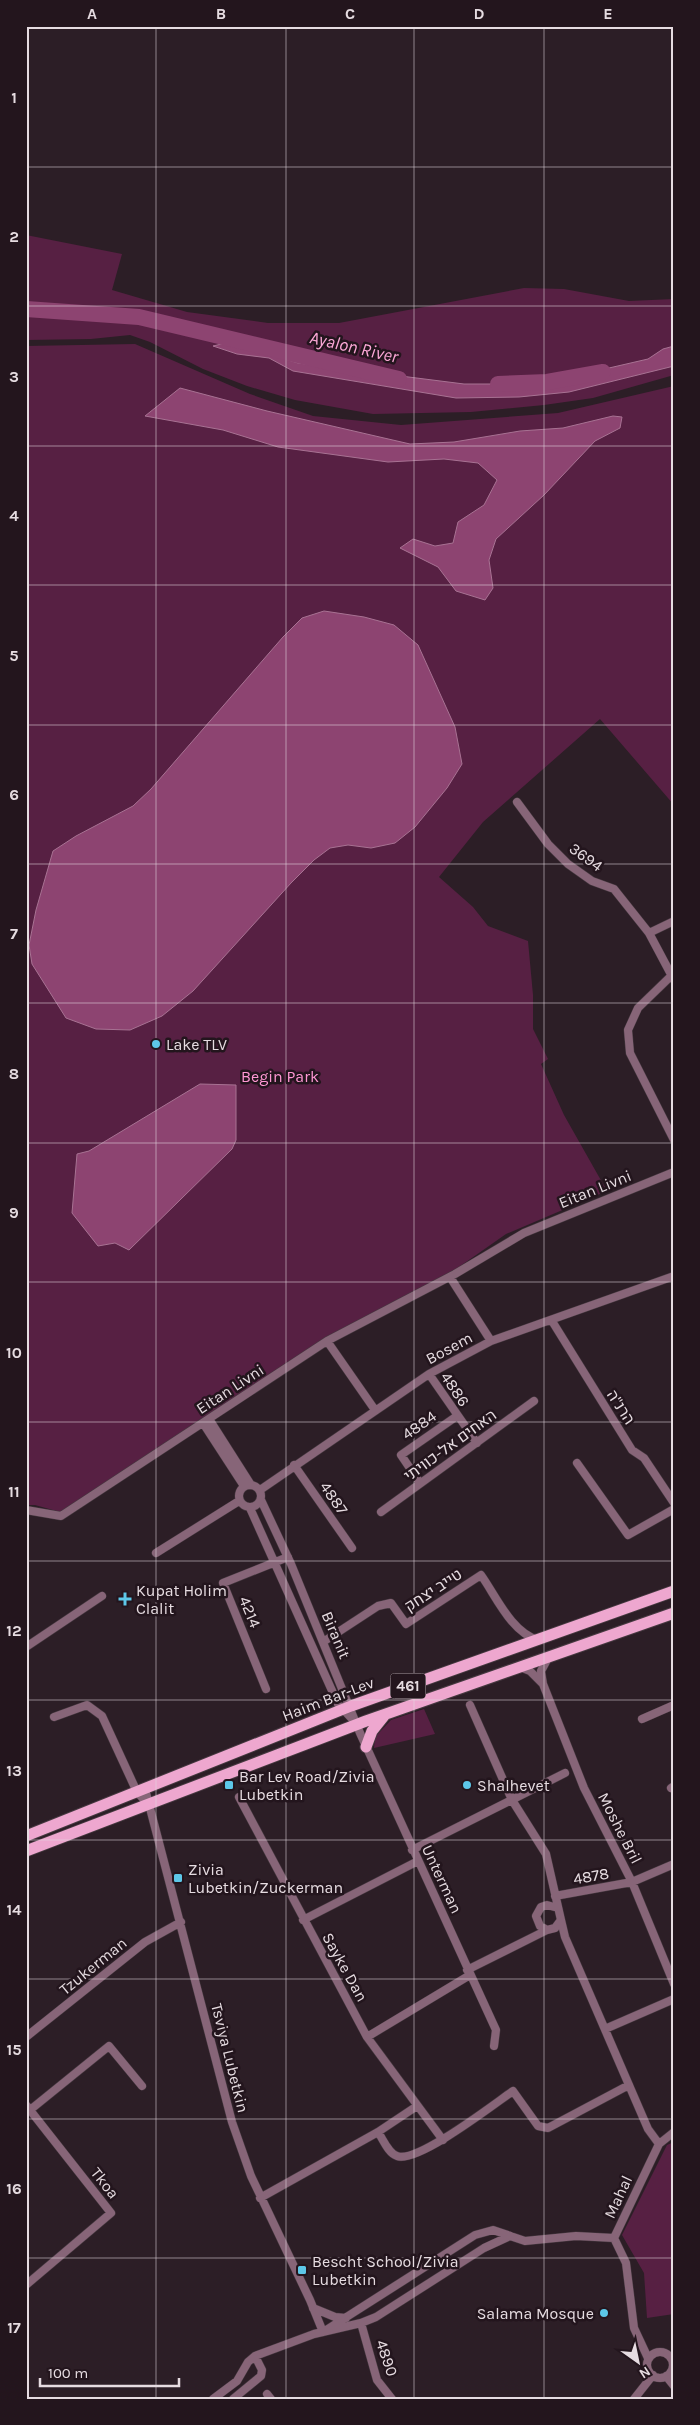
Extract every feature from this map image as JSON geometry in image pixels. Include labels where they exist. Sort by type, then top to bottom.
[{"type":"main road","name":"Haim Bar-Lev","points":[[26,1836],[347,1708],[674,1592]]},
{"type":"main road","name":"Haim Bar-Lev","points":[[26,1851],[357,1724],[674,1613]]},
{"type":"main road","points":[[366,1747],[372,1731],[386,1714]]},
{"type":"street","name":"3694","points":[[517,802],[548,844],[568,864],[592,881],[614,889],[649,933],[672,978]]},
{"type":"street","points":[[649,933],[674,921]]},
{"type":"street","points":[[672,978],[638,1008],[628,1030],[630,1053],[674,1140]]},
{"type":"street","name":"Eitan Livni","points":[[26,1510],[61,1516],[327,1341],[450,1277],[524,1233],[674,1172]]},
{"type":"street","name":"Bosem","points":[[260,1490],[429,1374],[492,1341],[674,1276]]},
{"type":"street","points":[[450,1277],[492,1341]]},
{"type":"street","name":"הרנ\"ה","points":[[552,1321],[632,1450],[644,1458],[674,1503]]},
{"type":"street","points":[[327,1341],[375,1410]]},
{"type":"street","name":"4886","points":[[429,1374],[477,1443]]},
{"type":"street","name":"האחים אל-כוויתי","points":[[381,1512],[534,1401]]},
{"type":"street","name":"4884","points":[[420,1483],[401,1455],[457,1416]]},
{"type":"street","points":[[206,1421],[247,1486],[260,1490],[260,1500],[250,1508],[243,1505],[239,1500],[240,1491],[247,1486]]},
{"type":"street","points":[[577,1463],[628,1535],[674,1509]]},
{"type":"street","name":"4887","points":[[294,1465],[352,1548]]},
{"type":"street","points":[[156,1553],[239,1500]]},
{"type":"street","name":"Biranit","points":[[260,1500],[288,1557],[323,1642],[347,1708]]},
{"type":"street","name":"Biranit","points":[[250,1508],[347,1708],[357,1724]]},
{"type":"street","name":"4214","points":[[266,1689],[223,1583],[288,1557]]},
{"type":"street","name":"טייב יצחק","points":[[323,1642],[378,1606],[391,1603],[406,1624],[481,1575],[518,1629],[527,1636],[538,1640]]},
{"type":"street","points":[[26,1648],[102,1596]]},
{"type":"street","points":[[515,1648],[518,1629]]},
{"type":"street","points":[[543,1684],[542,1667],[552,1655]]},
{"type":"street","points":[[520,1667],[534,1674],[543,1684]]},
{"type":"street","name":"Moshe Bril","points":[[543,1684],[584,1788],[632,1882],[674,1984]]},
{"type":"street","points":[[470,1705],[512,1800],[546,1854],[565,1937],[648,2129],[659,2144]]},
{"type":"street","points":[[642,1719],[674,1705]]},
{"type":"street","name":"Tsviya Lubetkin","points":[[54,1717],[87,1706],[102,1716],[149,1805],[232,2122],[260,2198],[323,2332]]},
{"type":"street","name":"Unterman","points":[[357,1724],[412,1850],[496,2030],[494,2046]]},
{"type":"street","points":[[412,1850],[565,1773]]},
{"type":"street","name":"Sayke Dan","points":[[239,1797],[367,2037],[443,2140]]},
{"type":"street","points":[[303,1920],[418,1861]]},
{"type":"street","name":"4878","points":[[555,1896],[632,1882],[674,1864]]},
{"type":"street","points":[[546,1930],[536,1920],[537,1912],[548,1905],[558,1908]]},
{"type":"street","points":[[367,2037],[469,1973],[546,1930],[555,1928],[561,1920]]},
{"type":"street","name":"Tzukerman","points":[[26,2037],[145,1942],[181,1922]]},
{"type":"street","points":[[605,2029],[674,1999]]},
{"type":"street","points":[[28,2108],[109,2046],[142,2086]]},
{"type":"street","points":[[378,2132],[390,2151],[397,2156],[404,2156],[443,2140],[513,2091],[538,2126],[548,2128],[629,2086]]},
{"type":"street","points":[[260,2198],[378,2132],[417,2106]]},
{"type":"street","name":"Tkoa","points":[[26,2285],[111,2213],[28,2108]]},
{"type":"street","name":"Mahal","points":[[323,2332],[475,2234],[493,2230],[525,2241],[576,2236],[614,2238],[659,2144],[674,2132]]},
{"type":"street","name":"Mahal","points":[[256,2356],[323,2332],[361,2323],[387,2311],[484,2248],[510,2236]]},
{"type":"street","points":[[614,2238],[626,2262],[634,2328],[648,2358],[648,2370],[652,2376],[659,2378],[666,2376],[671,2370],[672,2358],[662,2352],[654,2353],[648,2358]]},
{"type":"street","points":[[313,2308],[335,2317],[346,2318]]},
{"type":"street","name":"4890","points":[[361,2323],[377,2380],[392,2399]]},
{"type":"street","points":[[213,2399],[237,2381],[248,2362],[256,2356],[262,2370],[261,2376],[233,2399]]},
{"type":"street","points":[[634,2399],[652,2376]]},
{"type":"street","points":[[666,2376],[674,2386]]},
{"type":"green space","points":[[26,235],[122,254],[112,290],[187,312],[268,323],[339,323],[524,288],[564,289],[629,301],[674,299],[674,375],[593,398],[471,412],[373,414],[295,400],[247,386],[203,369],[150,342],[130,335],[91,339],[26,340]]},
{"type":"green space","name":"Begin Park","points":[[135,344],[250,394],[313,416],[401,425],[558,413],[674,386],[674,805],[600,719],[483,822],[439,877],[473,907],[488,926],[528,941],[533,995],[533,1029],[548,1059],[541,1064],[564,1115],[607,1191],[506,1234],[449,1274],[326,1338],[60,1512],[35,1505],[26,1505],[26,346]]},
{"type":"green space","points":[[424,1709],[435,1734],[374,1748],[375,1737],[391,1720]]},
{"type":"green space","points":[[674,2142],[674,2314],[647,2318],[644,2273],[622,2235],[667,2145]]},
{"type":"shaded area","points":[[230,342],[298,363],[464,384],[558,384],[596,371],[648,359],[663,349],[674,346],[674,366],[569,392],[519,397],[456,398],[293,371],[269,358],[237,354],[213,346]]},
{"type":"shaded area","points":[[180,388],[267,411],[410,444],[454,442],[520,431],[563,428],[613,416],[622,417],[620,428],[595,441],[544,495],[496,539],[489,560],[493,588],[485,600],[456,591],[438,567],[400,548],[413,539],[435,546],[453,543],[458,522],[484,505],[497,480],[478,463],[444,459],[388,462],[278,447],[223,430],[145,416]]},
{"type":"shaded area","points":[[324,611],[364,617],[394,625],[418,645],[455,727],[462,764],[447,788],[415,827],[395,843],[371,848],[348,845],[330,848],[314,860],[193,991],[162,1016],[130,1030],[96,1029],[66,1018],[32,964],[29,945],[36,910],[53,851],[76,836],[133,806],[151,789],[283,637],[302,618]]},
{"type":"shaded area","points":[[200,1084],[236,1085],[236,1140],[232,1149],[129,1250],[115,1243],[98,1246],[72,1213],[77,1154],[89,1151]]},
{"type":"waterway","name":"Ayalon River","points":[[26,309],[139,317],[399,379]]},
{"type":"waterway","name":"Ayalon River","points":[[498,384],[547,382],[603,372]]},
{"type":"place","name":"Lake TLV","points":[[156,1044]]},
{"type":"place","name":"Kupat Holim Clalit","points":[[125,1599]]},
{"type":"place","name":"Bar Lev Road/Zivia Lubetkin","points":[[229,1785]]},
{"type":"place","name":"Shalhevet","points":[[467,1785]]},
{"type":"place","name":"Zivia Lubetkin/Zuckerman","points":[[178,1878]]},
{"type":"place","name":"Bescht School/Zivia Lubetkin","points":[[302,2270]]},
{"type":"place","name":"Salama Mosque","points":[[604,2313]]}]
